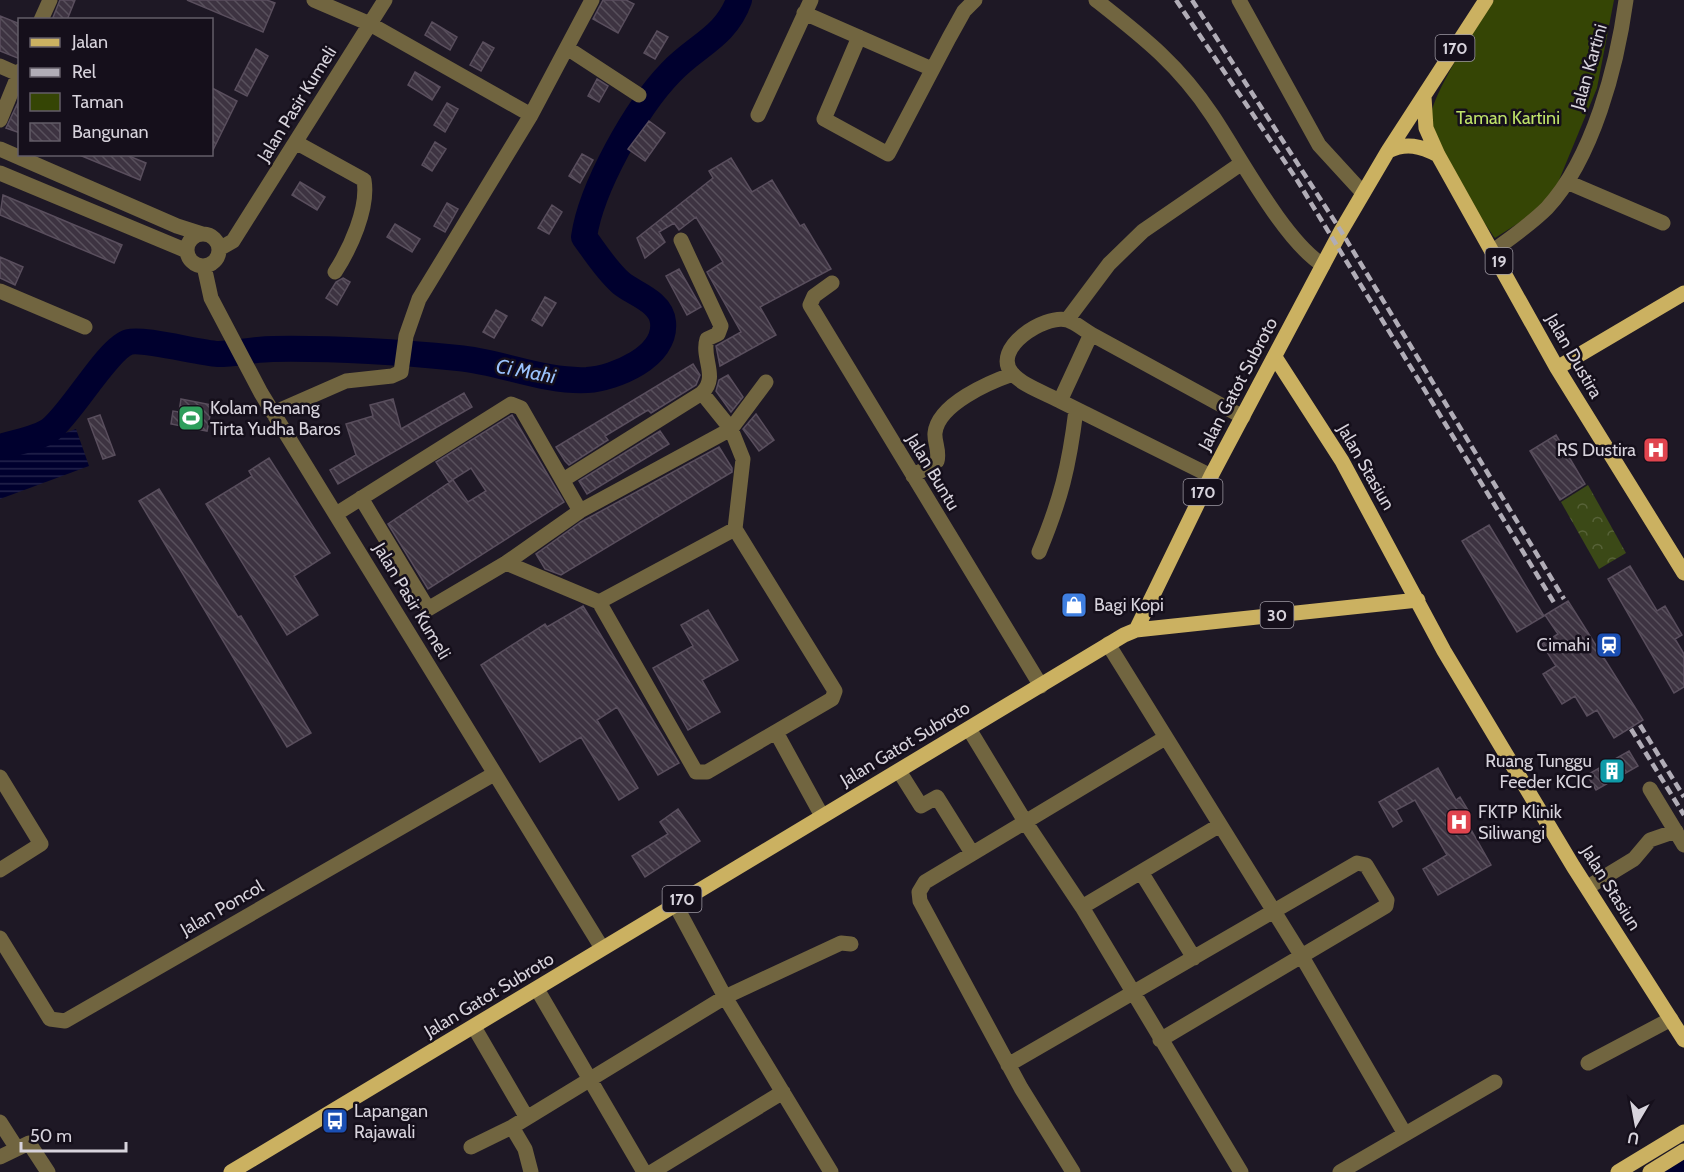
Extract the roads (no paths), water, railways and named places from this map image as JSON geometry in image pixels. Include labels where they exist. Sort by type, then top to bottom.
[{"type":"main road","name":"170","points":[[1388,151],[1486,0]]},
{"type":"main road","name":"Jalan Dustira","points":[[1424,97],[1426,128],[1438,155],[1557,368],[1684,573]]},
{"type":"main road","points":[[1388,151],[1404,145],[1419,147],[1438,155]]},
{"type":"main road","name":"Jalan Gatot Subroto","points":[[231,1172],[1108,644],[1136,630],[1211,476],[1323,264],[1388,151]]},
{"type":"main road","points":[[1557,368],[1684,293]]},
{"type":"main road","name":"Jalan Stasiun","points":[[1275,357],[1342,461],[1444,651],[1684,1040]]},
{"type":"main road","points":[[1154,590],[1154,610],[1162,620],[1173,627]]},
{"type":"main road","name":"30","points":[[1136,630],[1418,600]]},
{"type":"main road","points":[[1618,1172],[1684,1132]]},
{"type":"main road","points":[[1650,1172],[1684,1151]]},
{"type":"street","points":[[42,18],[50,0]]},
{"type":"street","points":[[314,0],[369,24],[531,115]]},
{"type":"street","name":"Jalan Pasir Kumeli","points":[[385,0],[297,143],[233,241],[219,249],[212,264],[204,266],[211,298],[273,413],[602,948]]},
{"type":"street","points":[[273,413],[346,381],[399,374],[419,299],[531,115],[592,0]]},
{"type":"street","points":[[858,37],[824,119],[888,154],[964,11],[975,0]]},
{"type":"street","points":[[1096,0],[1157,48],[1181,73],[1212,114],[1242,164],[1304,251],[1323,264]]},
{"type":"street","points":[[1239,0],[1319,145],[1363,193]]},
{"type":"street","name":"Jalan Kartini","points":[[1493,250],[1546,208],[1567,182],[1587,141],[1607,84],[1622,30],[1626,0]]},
{"type":"street","points":[[758,115],[778,75],[807,6],[858,37],[932,69]]},
{"type":"street","points":[[567,48],[639,95]]},
{"type":"street","points":[[0,66],[18,72]]},
{"type":"street","points":[[0,120],[18,75]]},
{"type":"street","points":[[297,143],[364,180],[363,199],[351,248],[335,272]]},
{"type":"street","points":[[0,149],[177,226],[210,236],[219,249]]},
{"type":"street","points":[[1068,320],[1109,264],[1143,231],[1242,164]]},
{"type":"street","points":[[0,173],[187,251]]},
{"type":"street","points":[[1567,182],[1663,223]]},
{"type":"street","points":[[202,234],[194,237],[188,243],[187,251],[189,259],[195,265],[204,266]]},
{"type":"street","points":[[563,480],[706,389],[710,375],[705,346],[707,339],[718,334],[721,326],[681,240]]},
{"type":"street","name":"Jalan Buntu","points":[[832,283],[814,296],[810,305],[1041,686]]},
{"type":"street","points":[[0,291],[85,327]]},
{"type":"street","points":[[1211,476],[1076,410],[1013,374],[1008,364],[1009,352],[1015,342],[1041,323],[1068,320],[1243,417]]},
{"type":"street","points":[[1060,401],[1091,334]]},
{"type":"street","points":[[913,476],[937,461],[935,430],[950,408],[967,395],[1013,374]]},
{"type":"street","points":[[361,498],[428,609],[506,563],[580,511],[731,429],[766,382]]},
{"type":"street","points":[[506,563],[599,602],[696,772],[707,772],[832,699],[834,691],[735,529],[743,459],[731,429],[702,393]]},
{"type":"street","points":[[336,514],[512,404],[521,408],[580,511]]},
{"type":"street","points":[[1039,552],[1062,497],[1069,465],[1076,410]]},
{"type":"street","points":[[599,602],[735,529]]},
{"type":"street","points":[[1108,644],[1274,910],[1405,1134]]},
{"type":"street","points":[[969,729],[1026,823],[1082,907],[1241,1172]]},
{"type":"street","points":[[776,732],[822,816]]},
{"type":"street","points":[[1073,1172],[1008,1065],[920,901],[920,892],[925,882],[1165,738]]},
{"type":"street","points":[[899,771],[921,806],[937,797],[972,853]]},
{"type":"street","name":"Jalan Poncol","points":[[0,938],[50,1019],[58,1022],[65,1020],[494,774]]},
{"type":"street","points":[[0,777],[41,844],[0,870]]},
{"type":"street","points":[[1650,789],[1684,845]]},
{"type":"street","points":[[1082,907],[1220,825]]},
{"type":"street","points":[[1588,887],[1634,859],[1650,840],[1676,831]]},
{"type":"street","points":[[1008,1065],[1133,995],[1357,863],[1366,865],[1387,900],[1386,906],[1160,1040]]},
{"type":"street","points":[[1141,872],[1194,958]]},
{"type":"street","points":[[675,904],[725,997],[831,1172]]},
{"type":"street","points":[[471,1147],[512,1127],[725,997],[841,943],[851,944]]},
{"type":"street","points":[[537,989],[644,1172]]},
{"type":"street","points":[[1588,1063],[1671,1019]]},
{"type":"street","points":[[474,1027],[527,1118]]},
{"type":"street","points":[[1340,1172],[1495,1082]]},
{"type":"street","points":[[652,1172],[783,1092]]},
{"type":"street","points":[[0,1122],[16,1147]]},
{"type":"street","points":[[512,1127],[525,1149],[531,1172]]},
{"type":"street","points":[[0,1157],[16,1147],[29,1143],[48,1172]]},
{"type":"water","points":[[76,429],[89,466],[0,499],[0,457]]},
{"type":"waterway","name":"Ci Mahi","points":[[0,447],[34,438],[51,429],[111,355],[129,342],[136,341],[218,354],[266,349],[296,349],[435,356],[474,360],[571,380],[587,380],[611,375],[637,363],[657,346],[662,334],[661,315],[652,303],[621,283],[601,261],[584,237],[588,217],[605,173],[617,150],[657,87],[680,63],[718,32],[733,13],[739,0]]},
{"type":"waterway","points":[[1671,1172],[1684,1164]]},
{"type":"railway","points":[[1176,0],[1297,180],[1556,606]]},
{"type":"railway","points":[[1192,0],[1341,231],[1564,599]]},
{"type":"railway","points":[[1640,725],[1684,797]]},
{"type":"railway","points":[[1631,729],[1684,815]]},
{"type":"place","name":"Kolam Renang Tirta Yudha Baros","points":[[191,418]]},
{"type":"place","name":"RS Dustira","points":[[1656,450]]},
{"type":"place","name":"Bagi Kopi","points":[[1074,605]]},
{"type":"place","name":"Cimahi","points":[[1609,645]]},
{"type":"place","name":"Ruang Tunggu Feeder KCIC","points":[[1612,771]]},
{"type":"place","name":"FKTP Klinik Siliwangi","points":[[1459,822]]},
{"type":"place","name":"Lapangan Rajawali","points":[[335,1121]]},
{"type":"park label","name":"Taman Kartini","points":[[1508,118]]}]
